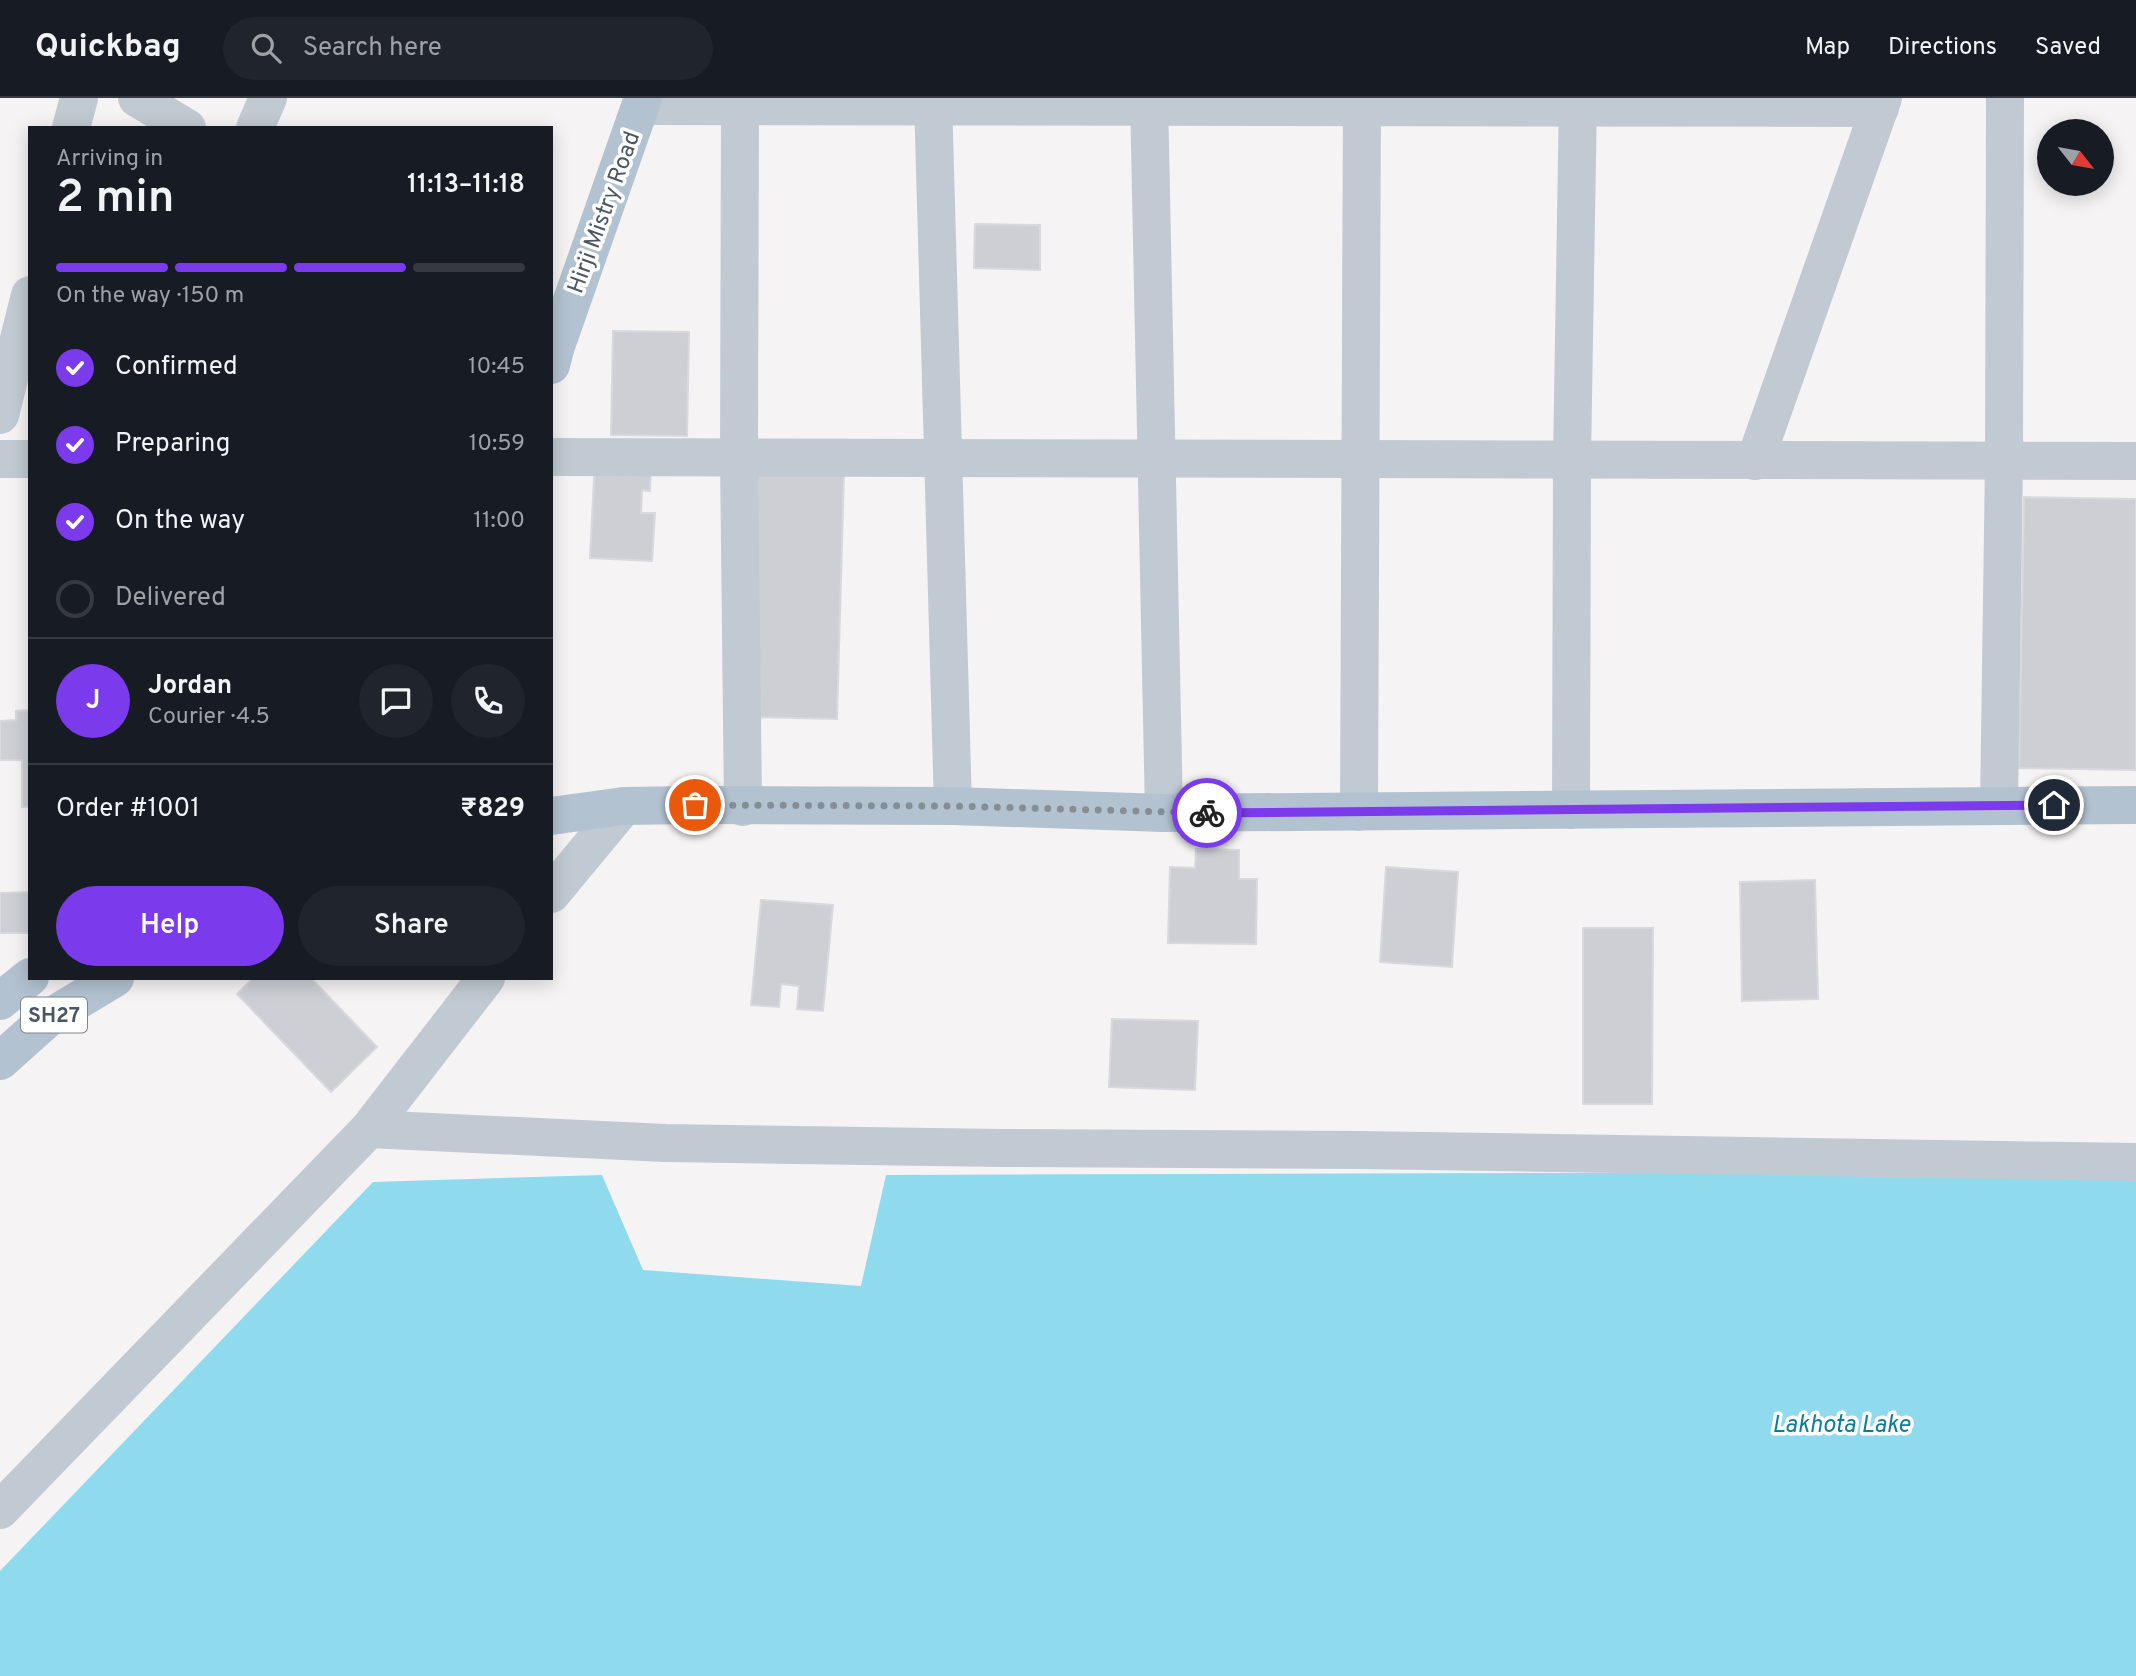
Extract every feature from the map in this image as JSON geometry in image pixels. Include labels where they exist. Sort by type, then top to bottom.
[{"type":"main road","name":"Hirji Mistry Road","points":[[553,352],[642,102]]},
{"type":"main road","points":[[553,816],[624,806],[953,806],[1164,813],[2136,805]]},
{"type":"main road","name":"SH27","points":[[0,1001],[28,979]]},
{"type":"main road","name":"SH27","points":[[0,1061],[47,1019],[112,980]]},
{"type":"street","points":[[72,126],[79,98]]},
{"type":"street","points":[[137,98],[184,126]]},
{"type":"street","points":[[256,126],[268,98]]},
{"type":"street","points":[[1999,806],[2005,98]]},
{"type":"street","points":[[642,102],[740,106],[933,102],[1881,103],[1755,461]]},
{"type":"street","points":[[933,102],[953,806]]},
{"type":"street","points":[[1149,102],[1164,813]]},
{"type":"street","points":[[1359,812],[1362,103]]},
{"type":"street","points":[[1571,810],[1572,459],[1578,103]]},
{"type":"street","points":[[740,106],[739,457],[743,807]]},
{"type":"street","points":[[0,415],[28,303]]},
{"type":"street","points":[[553,457],[2136,461]]},
{"type":"street","points":[[0,459],[28,459]]},
{"type":"street","points":[[553,892],[624,806]]},
{"type":"street","points":[[0,1510],[369,1129],[484,980]]},
{"type":"street","points":[[369,1129],[665,1143],[2136,1162]]},
{"type":"water","name":"Lakhota Lake","points":[[2136,1171],[2136,1676],[0,1676],[0,1571],[373,1182],[602,1175],[643,1270],[861,1286],[886,1175]]},
{"type":"building","points":[[975,224],[1040,225],[1040,270],[974,268]]},
{"type":"building","points":[[613,331],[689,332],[687,436],[611,435]]},
{"type":"building","points":[[595,459],[651,461],[650,491],[642,490],[641,513],[655,513],[652,561],[590,558]]},
{"type":"building","points":[[754,472],[844,474],[837,719],[747,717]]},
{"type":"building","points":[[2024,497],[2136,499],[2136,770],[2019,768]]},
{"type":"building","points":[[28,710],[28,807],[22,807],[22,760],[0,760],[0,721],[16,720],[16,711]]},
{"type":"building","points":[[1196,849],[1239,850],[1239,879],[1257,879],[1256,944],[1168,943],[1170,867],[1195,868]]},
{"type":"building","points":[[1386,867],[1458,872],[1452,967],[1380,962]]},
{"type":"building","points":[[1815,880],[1818,999],[1742,1001],[1740,882]]},
{"type":"building","points":[[28,892],[28,933],[0,933],[0,893]]},
{"type":"building","points":[[761,900],[833,905],[823,1011],[797,1009],[799,986],[781,984],[779,1007],[751,1005]]},
{"type":"building","points":[[1583,928],[1653,928],[1652,1104],[1583,1104]]},
{"type":"building","points":[[251,980],[313,980],[377,1047],[331,1092],[237,994]]},
{"type":"building","points":[[1112,1019],[1198,1021],[1195,1090],[1109,1087]]},
{"type":"way so far","points":[[695,805],[953,806],[1207,813]]},
{"type":"route","points":[[1207,813],[2054,805]]}]
